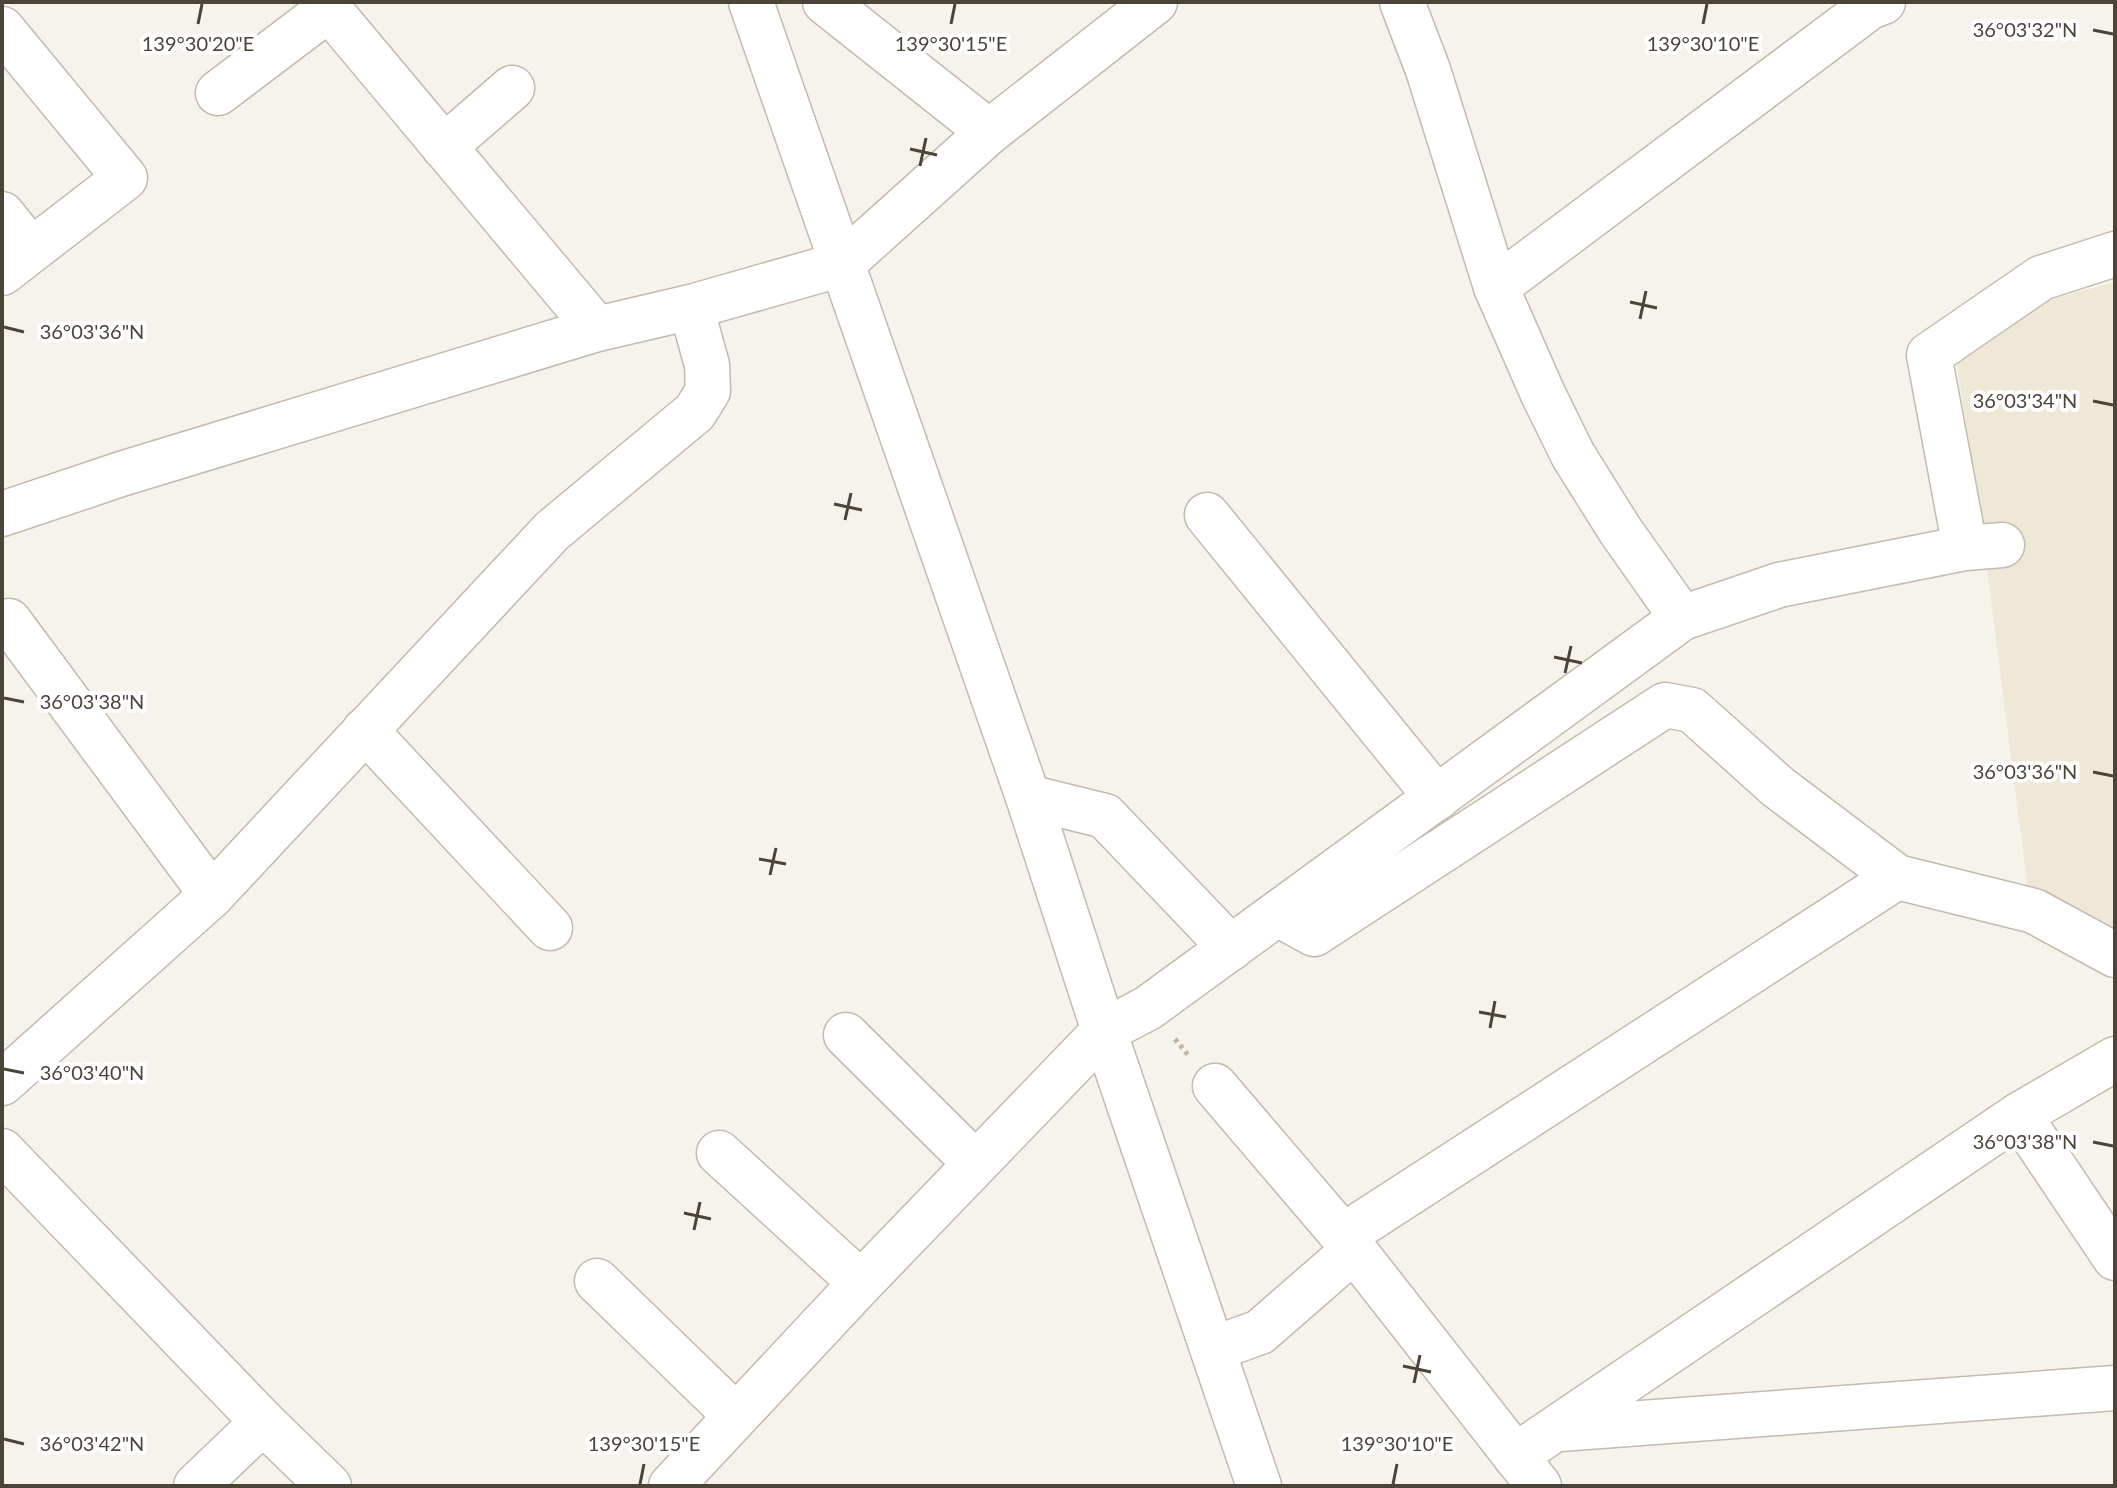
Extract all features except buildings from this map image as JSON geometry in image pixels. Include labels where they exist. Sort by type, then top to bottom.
[{"type":"street","points":[[751,2],[1028,797],[1259,1486]]},
{"type":"street","points":[[825,2],[989,132]]},
{"type":"street","points":[[2,514],[136,469],[597,329],[691,307],[842,264],[989,132],[1155,2]]},
{"type":"street","points":[[1402,2],[1428,70],[1496,287],[1573,455],[1682,618]]},
{"type":"street","points":[[1496,287],[1870,7],[1883,2]]},
{"type":"street","points":[[218,93],[326,5],[597,329]]},
{"type":"street","points":[[2,29],[125,178],[16,261],[2,214]]},
{"type":"street","points":[[444,147],[512,88]]},
{"type":"street","points":[[671,1486],[975,1163],[1104,1031],[1148,1008],[1682,618],[1779,585],[1983,546],[1929,355],[2041,278],[2115,254]]},
{"type":"street","points":[[2,1083],[212,895],[552,531],[695,412],[708,391],[707,365],[691,307]]},
{"type":"street","points":[[1207,515],[1437,798]]},
{"type":"street","points":[[9,621],[212,895]]},
{"type":"street","points":[[1278,914],[1314,934],[1665,705],[1692,710],[1778,787],[1897,877],[2034,911],[2115,955]]},
{"type":"street","points":[[365,730],[550,928]]},
{"type":"street","points":[[1028,797],[1105,816],[1231,948]]},
{"type":"street","points":[[1213,1349],[1260,1332],[1348,1243],[1897,877]]},
{"type":"street","points":[[846,1035],[975,1163]]},
{"type":"street","points":[[1215,1086],[1348,1243],[1527,1471],[1557,1430],[2019,1115],[2115,1059]]},
{"type":"street","points":[[2019,1115],[2115,1258]]},
{"type":"street","points":[[2,1151],[263,1422],[329,1486]]},
{"type":"street","points":[[719,1153],[861,1283]]},
{"type":"street","points":[[597,1281],[736,1416]]},
{"type":"street","points":[[1557,1430],[2115,1388]]},
{"type":"street","points":[[196,1486],[263,1422]]},
{"type":"path","points":[[1148,1008],[1215,1086]]},
{"type":"shaded area","points":[[2115,282],[2115,935],[2028,890],[1981,522],[1957,364],[2049,300]]}]
